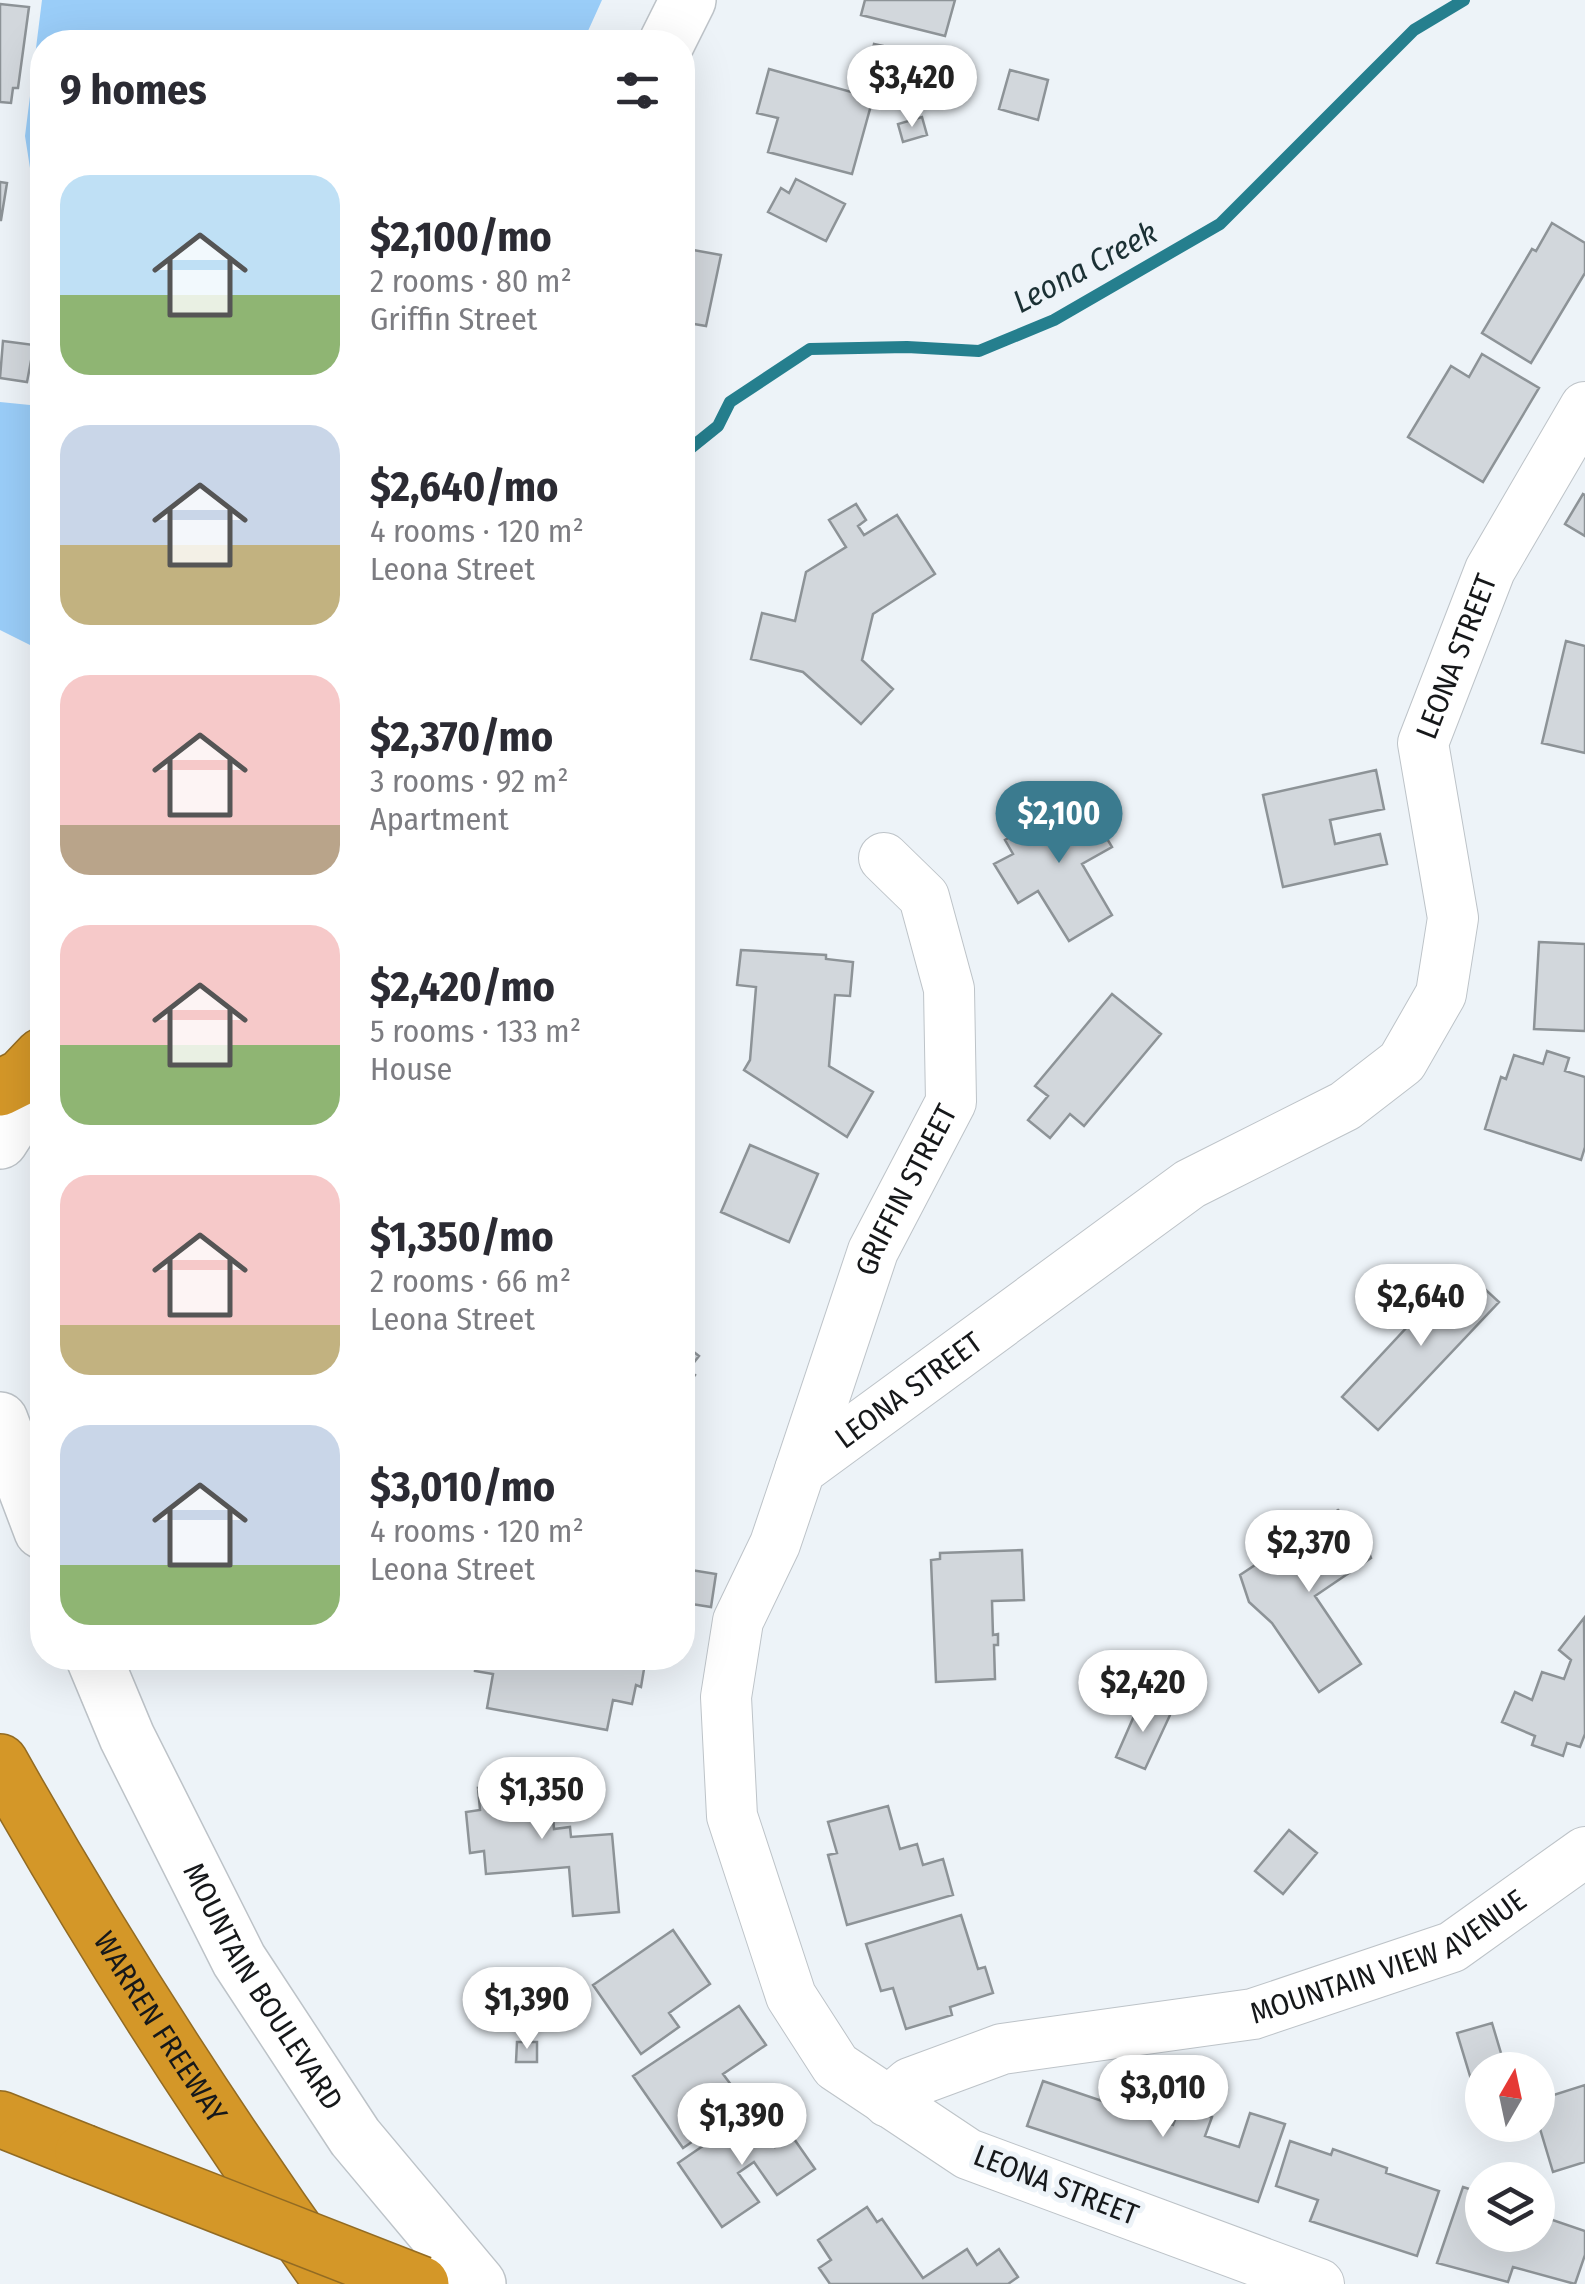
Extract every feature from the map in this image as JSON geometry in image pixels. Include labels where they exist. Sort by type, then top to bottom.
[{"type":"highway","points":[[0,1088],[30,1069]]},
{"type":"highway","name":"WARREN FREEWAY","points":[[0,1762],[147,2010],[245,2161],[333,2284]]},
{"type":"highway","points":[[0,2119],[422,2284]]},
{"type":"street","points":[[673,30],[688,0]]},
{"type":"street","name":"LEONA STREET","points":[[1319,2284],[968,2154],[836,2066],[791,1996],[732,1816],[726,1697],[738,1621],[775,1544],[800,1470],[1190,1184],[1345,1106],[1402,1062],[1441,994],[1453,918],[1423,743],[1490,570],[1585,407]]},
{"type":"street","name":"GRIFFIN STREET","points":[[800,1470],[873,1251],[950,1102],[949,989],[924,897],[884,858]]},
{"type":"street","points":[[0,1141],[30,1095]]},
{"type":"street","points":[[0,1420],[30,1500]]},
{"type":"street","name":"MOUNTAIN BOULEVARD","points":[[99,1670],[127,1737],[239,1960],[355,2137],[478,2284]]},
{"type":"street","name":"MOUNTAIN VIEW AVENUE","points":[[888,2102],[910,2083],[1002,2050],[1254,2014],[1452,1947],[1585,1852]]},
{"type":"shaded area","points":[[42,0],[602,0],[588,30],[38,30]]},
{"type":"shaded area","points":[[30,96],[30,168],[25,136]]},
{"type":"shaded area","points":[[0,402],[30,405],[30,645],[0,630]]},
{"type":"building","points":[[865,0],[955,0],[945,36],[861,15]]},
{"type":"building","points":[[0,4],[29,7],[18,88],[13,88],[11,103],[0,102]]},
{"type":"building","points":[[874,44],[924,55],[915,92],[866,81]]},
{"type":"building","points":[[769,69],[873,98],[852,174],[768,152],[778,118],[757,113]]},
{"type":"building","points":[[1010,70],[1048,80],[1038,120],[999,109]]},
{"type":"building","points":[[922,117],[927,135],[903,142],[898,124]]},
{"type":"building","points":[[796,179],[845,204],[826,241],[768,212],[781,188],[789,193]]},
{"type":"building","points":[[0,182],[7,183],[1,220],[0,220]]},
{"type":"building","points":[[1552,223],[1585,243],[1585,273],[1531,363],[1482,333]]},
{"type":"building","points":[[695,250],[721,255],[706,326],[695,324]]},
{"type":"building","points":[[3,341],[30,344],[27,382],[0,378]]},
{"type":"building","points":[[1482,354],[1539,388],[1483,482],[1408,437],[1451,366],[1469,377]]},
{"type":"building","points":[[1585,495],[1585,536],[1565,524]]},
{"type":"building","points":[[856,504],[866,520],[858,526],[864,535],[897,515],[935,574],[873,614],[862,660],[893,689],[861,724],[803,672],[751,659],[762,613],[795,621],[806,572],[846,547],[829,520]]},
{"type":"building","points":[[1566,641],[1585,646],[1585,753],[1542,743]]},
{"type":"building","points":[[1376,770],[1384,809],[1330,820],[1335,844],[1380,834],[1387,864],[1283,887],[1263,795]]},
{"type":"building","points":[[1081,795],[1112,847],[1082,864],[1112,915],[1069,941],[1038,891],[1018,903],[994,864],[1013,854],[1005,840]]},
{"type":"building","points":[[1539,942],[1585,944],[1585,1031],[1534,1029]]},
{"type":"building","points":[[741,950],[826,955],[826,959],[853,962],[850,996],[835,995],[829,1066],[873,1092],[847,1137],[744,1070],[750,1060],[756,987],[737,985]]},
{"type":"building","points":[[1112,994],[1161,1034],[1084,1126],[1070,1114],[1050,1138],[1028,1120],[1048,1096],[1035,1086]]},
{"type":"building","points":[[1547,1051],[1569,1058],[1565,1071],[1585,1077],[1585,1147],[1581,1160],[1485,1129],[1501,1077],[1506,1079],[1514,1055],[1543,1064]]},
{"type":"building","points":[[750,1145],[818,1174],[789,1242],[721,1212]]},
{"type":"building","points":[[1462,1268],[1499,1302],[1378,1430],[1342,1397]]},
{"type":"building","points":[[1338,1510],[1361,1531],[1371,1558],[1315,1596],[1361,1664],[1319,1692],[1272,1623],[1249,1602],[1240,1575]]},
{"type":"building","points":[[1022,1550],[1024,1600],[992,1601],[993,1635],[998,1634],[998,1645],[994,1645],[995,1679],[936,1682],[931,1560],[940,1559],[940,1553]]},
{"type":"building","points":[[695,1571],[716,1574],[711,1607],[695,1605]]},
{"type":"building","points":[[1584,1618],[1585,1734],[1580,1747],[1567,1743],[1563,1756],[1532,1745],[1535,1736],[1502,1722],[1515,1692],[1532,1700],[1542,1672],[1564,1679],[1571,1660],[1559,1650]]},
{"type":"building","points":[[644,1670],[632,1704],[613,1700],[607,1730],[487,1708],[493,1674],[475,1671]]},
{"type":"building","points":[[1141,1700],[1171,1713],[1145,1769],[1116,1757]]},
{"type":"building","points":[[549,1772],[549,1779],[555,1778],[554,1829],[570,1827],[571,1837],[612,1834],[619,1912],[573,1916],[569,1867],[486,1874],[484,1851],[470,1853],[466,1812],[480,1810],[478,1788],[513,1785],[512,1774]]},
{"type":"building","points":[[888,1806],[900,1849],[917,1844],[923,1865],[943,1859],[953,1895],[847,1925],[828,1855],[837,1853],[828,1822]]},
{"type":"building","points":[[1289,1830],[1317,1853],[1283,1894],[1255,1871]]},
{"type":"building","points":[[961,1915],[978,1969],[985,1967],[993,1993],[950,2007],[952,2015],[906,2029],[893,1988],[881,1991],[866,1944]]},
{"type":"building","points":[[673,1930],[710,1984],[669,2013],[679,2027],[641,2054],[593,1985]]},
{"type":"building","points":[[739,2006],[766,2045],[723,2074],[746,2105],[683,2148],[633,2076]]},
{"type":"building","points":[[1492,2023],[1501,2052],[1465,2052],[1465,2059],[1457,2033]]},
{"type":"building","points":[[517,2042],[537,2042],[537,2062],[516,2062]]},
{"type":"building","points":[[1043,2081],[1173,2125],[1180,2106],[1212,2117],[1205,2136],[1239,2147],[1250,2113],[1285,2124],[1258,2202],[1027,2126]]},
{"type":"building","points":[[1585,2085],[1585,2162],[1555,2171],[1555,2162],[1550,2162],[1544,2142],[1555,2142],[1555,2095]]},
{"type":"building","points":[[751,2113],[775,2147],[792,2136],[815,2169],[777,2195],[754,2162],[738,2173],[759,2202],[722,2227],[678,2163]]},
{"type":"building","points":[[1290,2141],[1331,2155],[1333,2149],[1439,2191],[1417,2256],[1310,2221],[1318,2200],[1276,2186]]},
{"type":"building","points":[[1463,2187],[1465,2252],[1555,2252],[1555,2221],[1585,2231],[1585,2255],[1575,2284],[1513,2267],[1508,2282],[1437,2263]]},
{"type":"building","points":[[867,2207],[877,2222],[882,2219],[923,2278],[967,2249],[977,2265],[999,2249],[1018,2277],[1008,2284],[830,2284],[819,2268],[831,2260],[818,2240]]},
{"type":"waterway","name":"Leona Creek","points":[[695,445],[718,426],[730,402],[810,349],[907,347],[979,351],[1054,320],[1220,224],[1414,30],[1464,0]]}]
